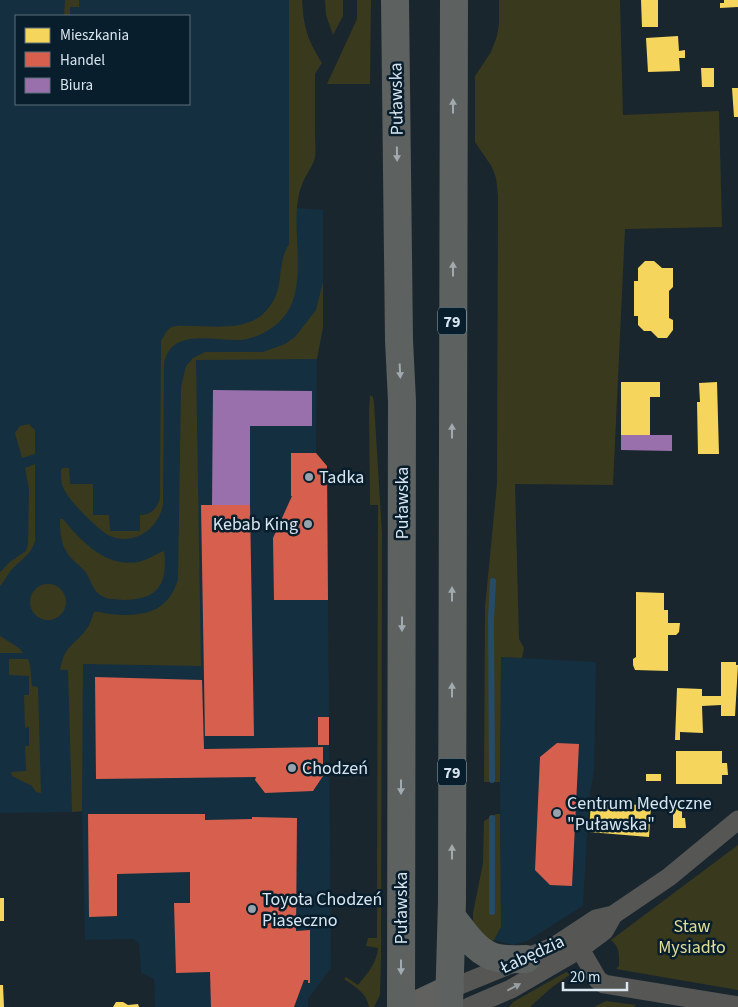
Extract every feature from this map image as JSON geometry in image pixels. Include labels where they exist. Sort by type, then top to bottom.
[{"type":"main road","name":"Puławska","points":[[395,0],[399,340],[402,401],[401,1007]]},
{"type":"main road","name":"79","points":[[454,0],[452,917],[456,1001]]},
{"type":"main road","points":[[452,917],[473,944],[483,952],[498,958],[526,959]]},
{"type":"street","name":"Łabędzia","points":[[456,1001],[526,959],[555,946],[596,920],[613,915],[669,877],[738,820]]},
{"type":"street","name":"Łabędzia","points":[[456,1001],[511,989],[580,949],[604,931],[613,915]]},
{"type":"street","points":[[580,949],[598,980],[604,984],[738,1006]]},
{"type":"street","points":[[412,1007],[456,1001]]},
{"type":"shaded area","points":[[0,0],[297,0],[297,208],[323,210],[323,327],[317,359],[316,453],[327,466],[331,968],[308,999],[308,1007],[155,1007],[154,979],[141,973],[139,944],[134,939],[85,940],[82,812],[0,813]]},
{"type":"shaded area","points":[[501,657],[596,662],[594,771],[589,800],[583,906],[527,941],[513,945],[494,940],[501,927]]},
{"type":"green space","points":[[65,0],[79,0],[79,7],[70,7],[70,15],[64,15]]},
{"type":"green space","points":[[289,0],[302,0],[307,33],[322,63],[315,74],[315,157],[301,187],[297,207],[298,262],[296,290],[292,303],[282,319],[260,335],[241,340],[195,338],[184,340],[168,352],[164,364],[163,505],[160,514],[151,528],[136,537],[119,539],[105,533],[78,508],[62,485],[61,470],[69,468],[70,484],[93,484],[93,515],[109,515],[110,531],[140,531],[140,515],[153,511],[160,498],[161,341],[164,335],[170,328],[177,326],[228,326],[247,323],[263,314],[276,296],[282,262],[289,244]]},
{"type":"green space","points":[[325,0],[343,0],[343,16],[333,35],[326,15]]},
{"type":"green space","points":[[357,0],[371,0],[370,84],[327,84],[357,19]]},
{"type":"green space","points":[[499,0],[620,0],[623,115],[719,111],[722,227],[625,229],[613,485],[515,484],[519,639],[524,648],[522,658],[501,657],[500,782],[484,782],[485,607],[497,484],[498,195],[496,178],[492,167],[475,142],[475,76],[491,52],[497,36]]},
{"type":"green space","points":[[323,282],[323,327],[317,359],[196,360],[201,666],[83,664],[82,811],[72,812],[68,670],[60,670],[62,661],[68,650],[88,627],[94,612],[132,615],[152,611],[167,600],[178,580],[181,387],[186,366],[193,358],[205,352],[263,352],[285,344],[295,337],[316,310]]},
{"type":"green space","points":[[370,395],[373,397],[374,403],[382,533],[381,956],[380,995],[374,1007],[369,1007],[363,994],[344,979],[346,977],[358,985],[374,963],[378,948],[366,946],[368,938],[377,938],[378,505],[370,505]]},
{"type":"green space","points":[[29,424],[35,430],[35,454],[22,458],[15,433],[20,426]]},
{"type":"green space","points":[[35,464],[35,541],[31,551],[9,573],[0,586],[0,572],[11,561],[26,551],[28,544],[29,489],[25,468]]},
{"type":"green space","points":[[60,519],[63,519],[95,551],[115,561],[126,563],[138,562],[164,551],[164,572],[159,588],[146,597],[136,599],[110,599],[99,594],[86,572],[66,551],[61,536]]},
{"type":"green space","points":[[48,584],[61,589],[66,602],[61,615],[48,620],[35,615],[30,602],[35,589]]},
{"type":"green space","points":[[0,636],[19,648],[23,653],[0,653]]},
{"type":"green space","points":[[9,659],[28,659],[32,686],[38,687],[41,793],[36,792],[32,786],[12,776],[11,772],[26,771],[25,746],[29,746],[29,727],[25,728],[24,695],[29,695],[29,676],[9,675]]},
{"type":"green space","points":[[496,814],[500,814],[501,927],[494,940],[489,944],[473,922],[473,913],[483,863],[484,821]]},
{"type":"green space","name":"Staw Mysiadło","points":[[738,845],[738,990],[616,969],[619,966],[618,952],[616,945],[611,940]]},
{"type":"green space","points":[[566,972],[571,974],[551,988],[530,1007],[509,1007],[513,1002]]},
{"type":"green space","points":[[606,1001],[636,1005],[633,1007],[594,1007]]},
{"type":"building: Mieszkania","points":[[641,0],[658,0],[658,27],[642,27]]},
{"type":"building: Mieszkania","points":[[724,0],[738,0],[738,7],[720,8],[720,3],[724,3]]},
{"type":"building: Mieszkania","points":[[678,36],[679,51],[685,50],[685,58],[679,58],[680,71],[648,72],[646,38]]},
{"type":"building: Mieszkania","points":[[701,68],[714,68],[714,87],[702,87]]},
{"type":"building: Mieszkania","points":[[732,88],[738,88],[738,117],[734,117]]},
{"type":"building: Mieszkania","points":[[645,261],[654,261],[662,268],[673,268],[673,287],[669,291],[669,318],[673,320],[673,330],[667,338],[658,338],[651,331],[644,331],[638,325],[638,316],[634,316],[634,281],[638,281],[638,268]]},
{"type":"building: Mieszkania","points":[[621,382],[660,382],[660,397],[650,397],[650,435],[621,435]]},
{"type":"building: Mieszkania","points":[[717,382],[719,454],[698,454],[697,402],[700,402],[699,383]]},
{"type":"building: Mieszkania","points":[[636,592],[664,593],[664,610],[668,610],[668,623],[680,623],[679,632],[676,635],[668,635],[668,671],[635,670],[633,659],[636,657]]},
{"type":"building: Mieszkania","points":[[721,662],[736,662],[736,665],[738,665],[735,716],[721,716],[721,705],[702,706],[703,733],[680,732],[680,740],[675,740],[677,688],[702,689],[702,696],[721,696]]},
{"type":"building: Mieszkania","points":[[676,751],[722,751],[722,763],[727,763],[728,775],[722,775],[722,784],[676,784]]},
{"type":"building: Mieszkania","points":[[646,774],[661,774],[661,781],[646,781]]},
{"type":"building: Mieszkania","points":[[591,801],[651,806],[649,837],[589,832]]},
{"type":"building: Mieszkania","points":[[673,802],[682,802],[682,818],[685,818],[686,828],[673,828]]},
{"type":"building: Mieszkania","points":[[0,898],[4,898],[4,921],[0,921]]},
{"type":"building: Mieszkania","points":[[0,985],[3,985],[4,1007],[0,1007]]},
{"type":"building: Mieszkania","points":[[116,1002],[123,1002],[128,1005],[138,1004],[139,1007],[113,1007]]},
{"type":"building: Handel","points":[[291,453],[316,453],[327,466],[328,600],[274,600],[273,538],[292,496]]},
{"type":"building: Handel","points":[[201,505],[250,505],[254,736],[205,736]]},
{"type":"building: Handel","points":[[95,677],[202,680],[204,749],[323,747],[323,776],[313,791],[265,793],[255,780],[256,777],[96,779]]},
{"type":"building: Handel","points":[[318,717],[329,717],[329,745],[318,745]]},
{"type":"building: Handel","name":"Centrum Medyczne \"Puławska\"","points":[[557,743],[579,744],[572,886],[550,885],[535,870],[540,757]]},
{"type":"building: Handel","name":"Toyota Chodzeń Piaseczno","points":[[88,814],[205,814],[205,820],[252,819],[252,817],[297,818],[296,931],[310,930],[310,983],[308,983],[308,980],[304,980],[294,1007],[211,1007],[210,972],[176,973],[174,903],[190,903],[190,872],[117,874],[117,916],[89,917]]},
{"type":"building: Biura","points":[[213,390],[312,391],[312,426],[250,426],[250,505],[212,505]]},
{"type":"building: Biura","points":[[621,435],[672,435],[672,451],[621,450]]},
{"type":"waterway","points":[[492,780],[491,619],[493,581]]},
{"type":"waterway","points":[[492,818],[492,912]]},
{"type":"place","name":"Tadka","points":[[309,477]]},
{"type":"place","name":"Kebab King","points":[[308,524]]},
{"type":"place","name":"Chodzeń","points":[[292,768]]},
{"type":"place","name":"Centrum Medyczne \"Puławska\"","points":[[557,813]]},
{"type":"place","name":"Toyota Chodzeń Piaseczno","points":[[252,909]]}]
